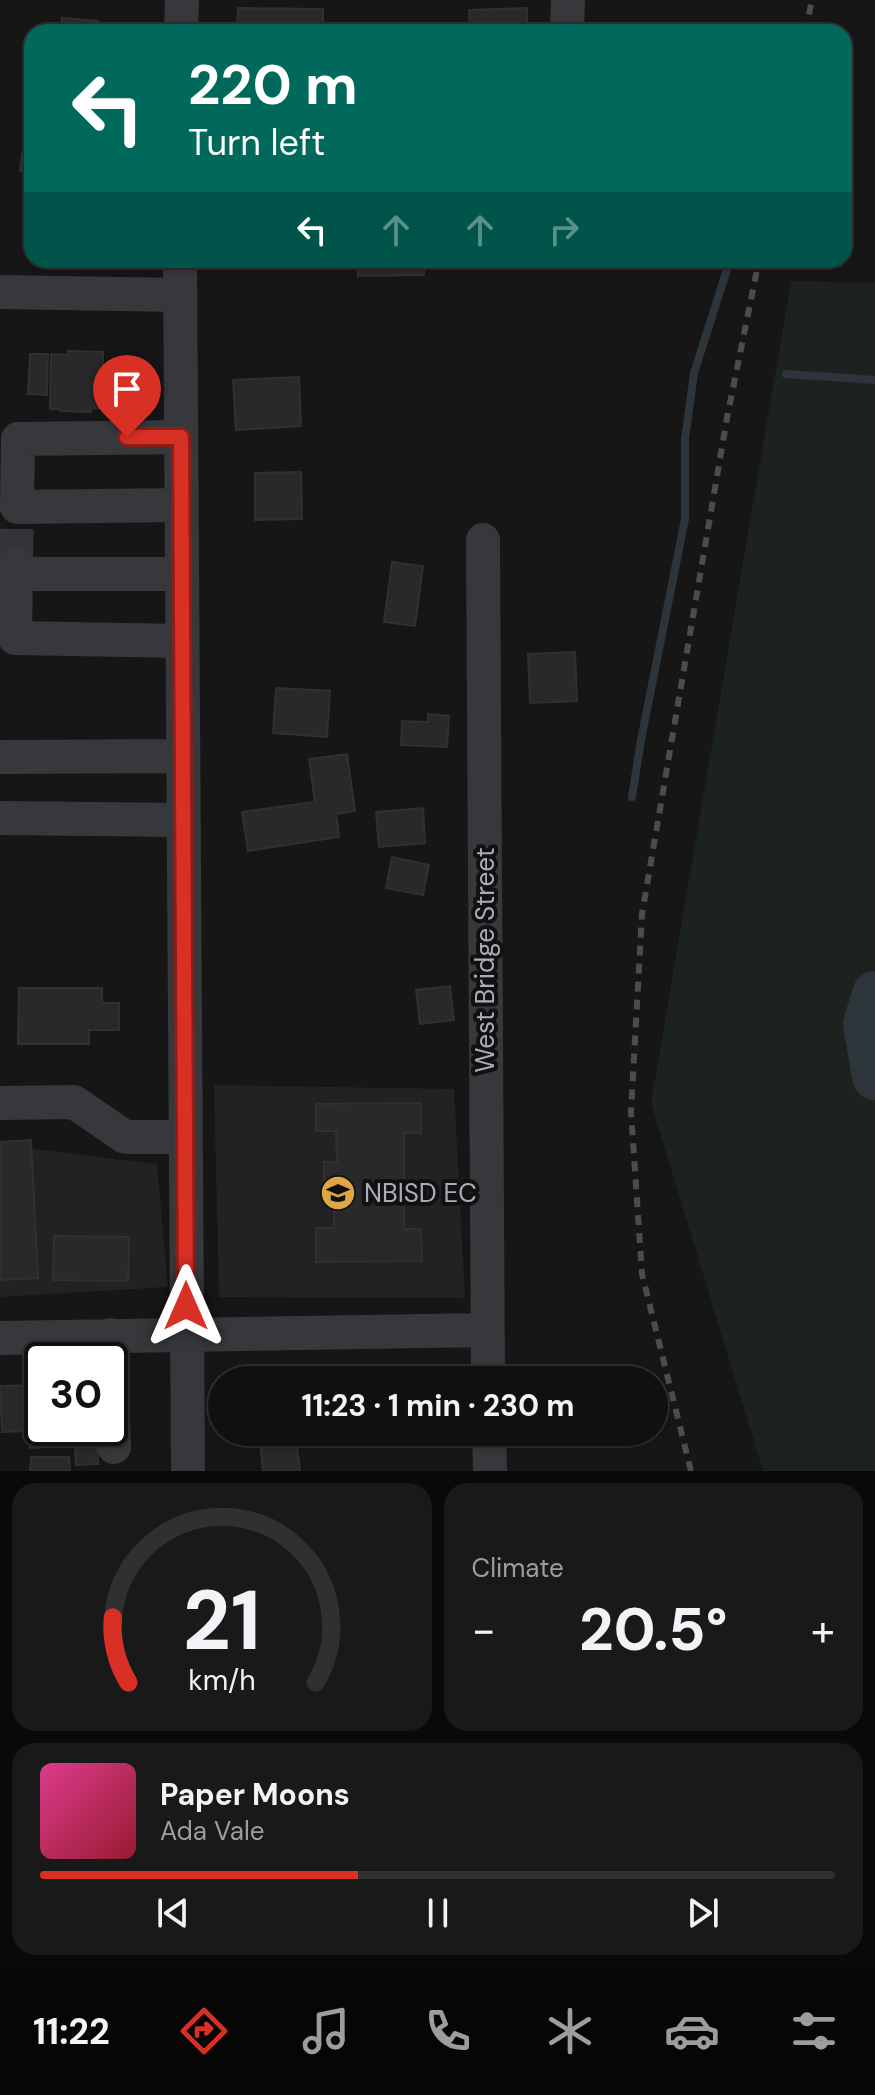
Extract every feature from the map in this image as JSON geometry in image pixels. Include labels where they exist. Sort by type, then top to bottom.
[{"type":"street","points":[[181,24],[182,0]]},
{"type":"street","points":[[567,24],[568,0]]},
{"type":"street","points":[[180,268],[188,1471]]},
{"type":"street","points":[[0,292],[180,295]]},
{"type":"street","points":[[181,437],[18,439],[17,507],[181,505]]},
{"type":"street","name":"West Bridge Street","points":[[483,540],[488,1366]]},
{"type":"street","points":[[182,574],[16,569],[15,638],[182,641]]},
{"type":"street","points":[[0,757],[183,756]]},
{"type":"street","points":[[0,818],[183,820]]},
{"type":"street","points":[[0,1103],[74,1102],[125,1137],[185,1137]]},
{"type":"street","points":[[0,1338],[487,1330]]},
{"type":"street","points":[[110,1335],[114,1447]]},
{"type":"street","points":[[489,1446],[490,1471]]},
{"type":"shaded area","points":[[791,281],[875,283],[875,1471],[763,1471],[651,1103]]},
{"type":"shaded area","name":"NBISD EC","points":[[214,1085],[454,1089],[465,1298],[219,1297]]},
{"type":"shaded area","points":[[0,1145],[157,1164],[168,1287],[0,1297]]},
{"type":"building","points":[[238,8],[323,9],[323,24],[237,24]]},
{"type":"building","points":[[527,8],[527,23],[548,24],[470,24],[469,10]]},
{"type":"building","points":[[62,18],[98,21],[98,24],[62,24]]},
{"type":"building","points":[[23,146],[24,146],[24,172],[20,171]]},
{"type":"building","points":[[358,268],[424,268],[424,275],[358,276]]},
{"type":"building","points":[[68,351],[103,352],[102,408],[91,408],[91,412],[50,409],[51,354],[68,355]]},
{"type":"building","points":[[30,354],[48,354],[47,395],[28,394]]},
{"type":"building","points":[[299,377],[301,426],[236,430],[233,380]]},
{"type":"building","points":[[301,472],[302,519],[255,520],[255,473]]},
{"type":"building","points":[[392,562],[423,566],[415,626],[384,622]]},
{"type":"building","points":[[575,652],[577,701],[530,703],[528,654]]},
{"type":"building","points":[[276,688],[330,691],[327,737],[273,733]]},
{"type":"building","points":[[428,714],[449,716],[447,747],[401,745],[402,721],[428,722]]},
{"type":"building","points":[[347,754],[355,811],[336,814],[339,837],[248,851],[242,812],[315,802],[309,759]]},
{"type":"building","points":[[423,808],[425,843],[379,847],[376,812]]},
{"type":"building","points":[[392,857],[429,865],[423,895],[386,888]]},
{"type":"building","points":[[450,986],[454,1020],[420,1024],[416,990]]},
{"type":"building","points":[[19,988],[102,988],[102,1003],[119,1003],[119,1030],[89,1030],[89,1044],[18,1044]]},
{"type":"building","points":[[421,1103],[421,1133],[404,1133],[404,1229],[421,1229],[422,1261],[316,1262],[316,1228],[334,1228],[334,1203],[324,1203],[324,1162],[337,1162],[336,1131],[316,1131],[316,1104]]},
{"type":"building","points":[[31,1140],[38,1278],[0,1280],[0,1142]]},
{"type":"building","points":[[54,1236],[129,1237],[128,1281],[53,1280]]},
{"type":"building","points":[[24,1385],[24,1431],[2,1432],[0,1386]]},
{"type":"building","points":[[30,1446],[75,1446],[30,1448]]},
{"type":"building","points":[[75,1446],[98,1446],[98,1464],[76,1465]]},
{"type":"building","points":[[260,1446],[297,1446],[300,1471],[263,1471]]},
{"type":"building","points":[[31,1457],[69,1457],[70,1471],[30,1471]]},
{"type":"waterway","points":[[632,797],[685,519],[685,439],[694,373],[727,268]]},
{"type":"waterway","points":[[786,374],[875,380]]},
{"type":"waterway","points":[[875,994],[866,1024],[875,1077]]},
{"type":"tunnel","points":[[16,563],[17,507]]},
{"type":"railway","points":[[807,24],[812,0]]},
{"type":"railway","points":[[691,1471],[642,1274],[631,1112],[642,914],[727,418],[757,268]]},
{"type":"place","name":"NBISD EC","points":[[338,1193]]},
{"type":"route","points":[[127,437],[181,437],[186,1306]]}]
